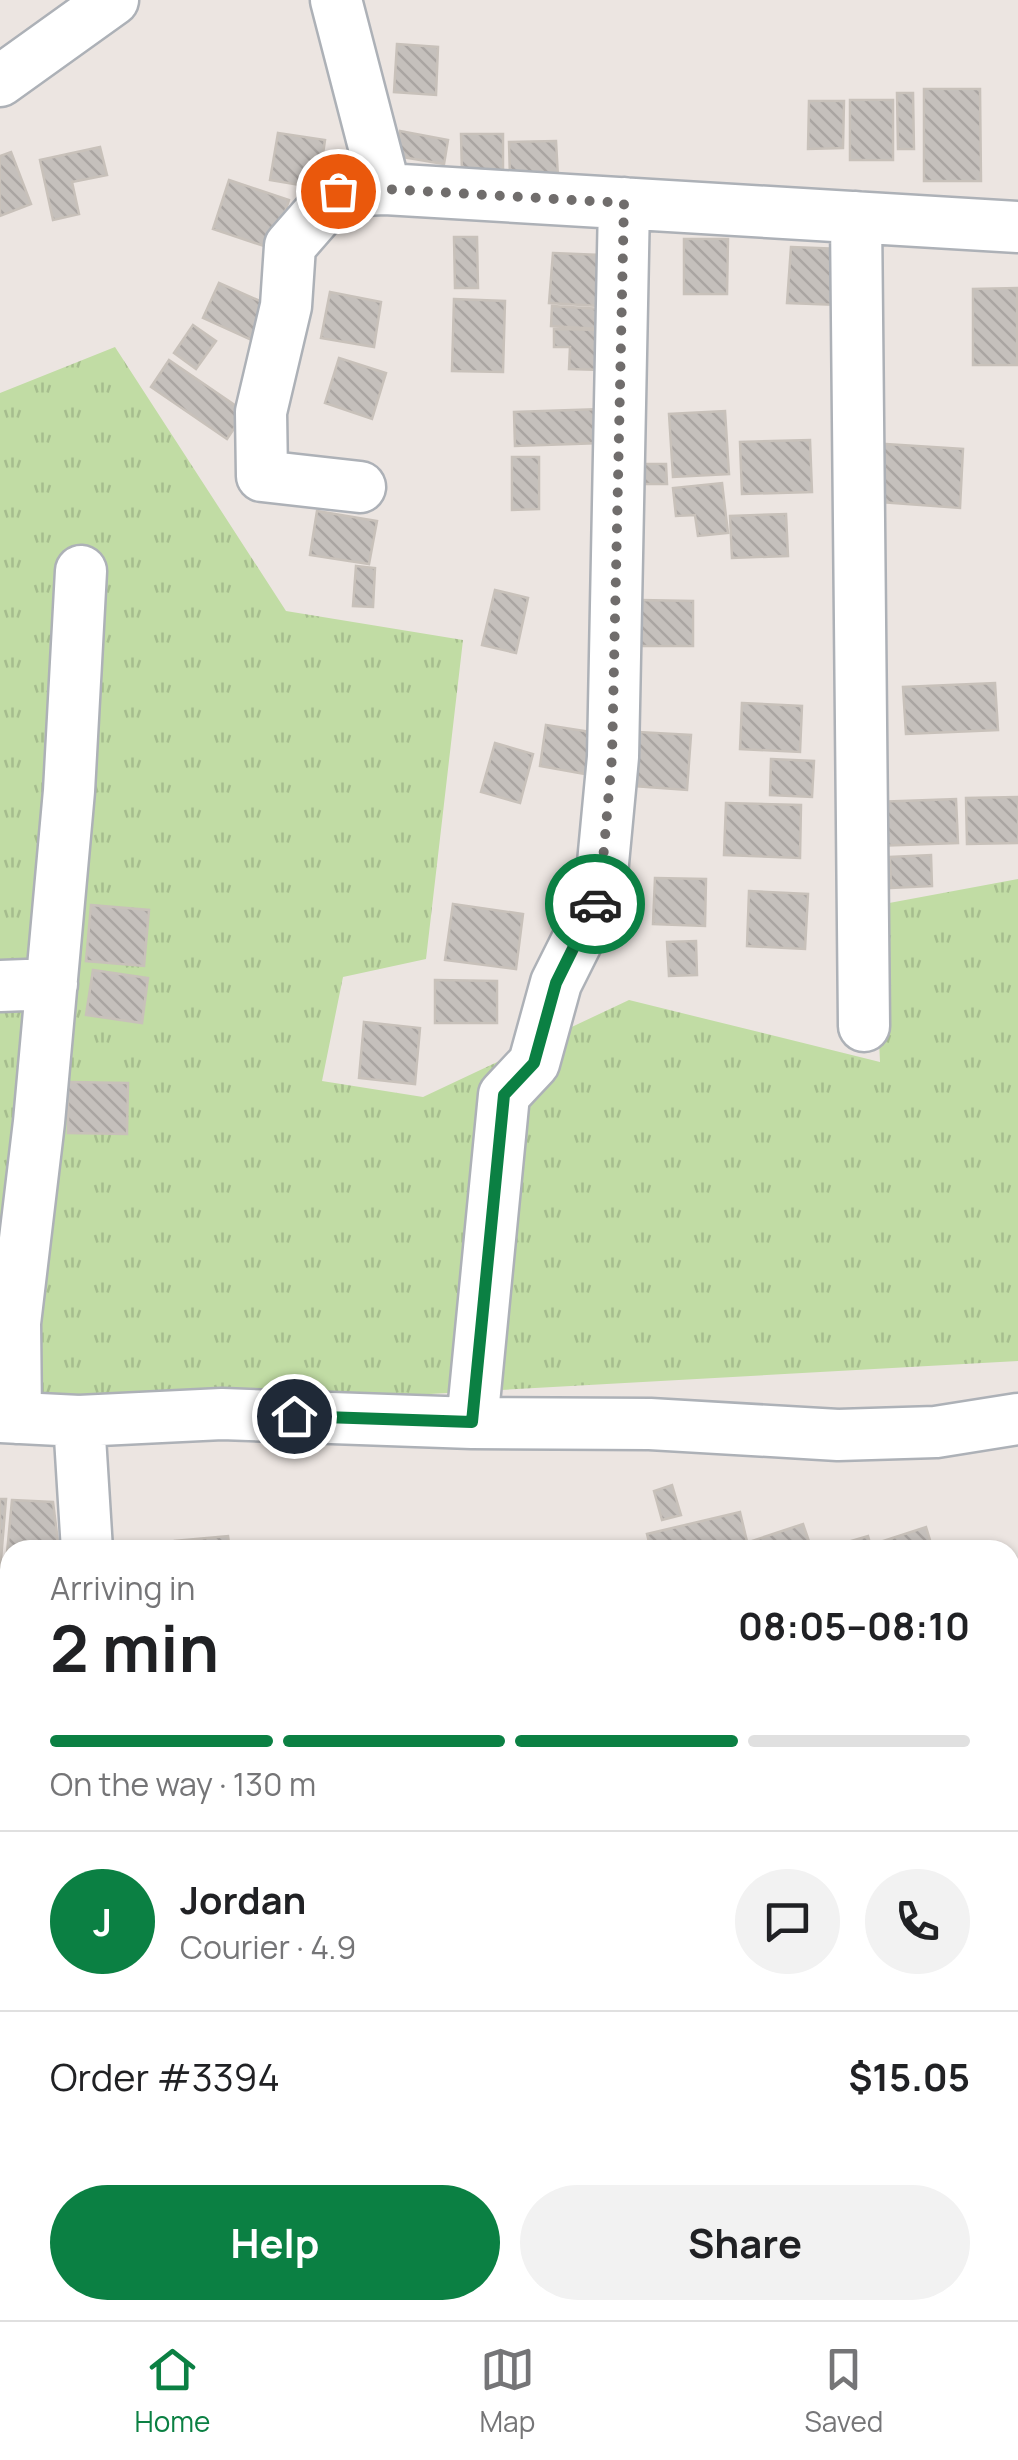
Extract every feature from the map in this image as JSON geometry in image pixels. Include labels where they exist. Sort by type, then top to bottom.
[{"type":"street","points":[[0,81],[113,0]]},
{"type":"street","points":[[336,0],[385,189]]},
{"type":"street","points":[[360,487],[262,476],[261,412],[286,306],[290,246],[338,191],[385,189],[1018,226]]},
{"type":"street","points":[[472,1422],[504,1095],[534,1063],[556,983],[600,894],[612,757],[624,203]]},
{"type":"street","points":[[856,217],[864,1026]]},
{"type":"street","points":[[81,571],[69,791],[8,1418],[79,1421],[222,1414],[650,1424],[838,1435],[936,1432],[1018,1420]]},
{"type":"street","points":[[0,986],[52,984]]},
{"type":"street","points":[[79,1421],[85,1540]]},
{"type":"green space","points":[[115,347],[286,611],[463,640],[426,959],[343,977],[322,1081],[423,1097],[629,1000],[880,1062],[873,906],[1018,879],[1018,1361],[287,1402],[0,1407],[0,393]]},
{"type":"building","points":[[397,44],[438,47],[436,95],[394,92]]},
{"type":"building","points":[[924,89],[980,89],[981,181],[924,181]]},
{"type":"building","points":[[897,93],[913,93],[914,149],[898,149]]},
{"type":"building","points":[[850,100],[893,100],[893,160],[850,160]]},
{"type":"building","points":[[809,101],[844,101],[843,148],[808,149]]},
{"type":"building","points":[[400,131],[448,140],[444,164],[396,156]]},
{"type":"building","points":[[278,133],[325,140],[318,188],[270,180]]},
{"type":"building","points":[[461,134],[503,134],[503,174],[462,174]]},
{"type":"building","points":[[556,141],[558,177],[510,178],[509,142]]},
{"type":"building","points":[[100,147],[107,175],[72,182],[79,214],[53,220],[40,160]]},
{"type":"building","points":[[11,152],[31,204],[0,216],[0,156]]},
{"type":"building","points":[[229,180],[289,200],[273,249],[213,229]]},
{"type":"building","points":[[454,237],[477,237],[478,288],[455,288]]},
{"type":"building","points":[[684,239],[728,239],[727,294],[684,294]]},
{"type":"building","points":[[791,247],[842,249],[839,305],[787,303]]},
{"type":"building","points":[[553,253],[601,255],[598,306],[549,303]]},
{"type":"building","points":[[219,283],[269,305],[254,341],[203,318]]},
{"type":"building","points":[[1017,288],[1017,365],[973,365],[973,289]]},
{"type":"building","points":[[330,292],[381,302],[374,347],[321,338]]},
{"type":"building","points":[[454,299],[505,301],[503,372],[452,371]]},
{"type":"building","points":[[552,306],[601,309],[600,329],[551,326]]},
{"type":"building","points":[[193,325],[216,341],[196,369],[174,353]]},
{"type":"building","points":[[554,329],[601,330],[601,370],[569,369],[570,347],[554,347]]},
{"type":"building","points":[[339,358],[386,373],[372,419],[325,403]]},
{"type":"building","points":[[169,360],[245,412],[227,439],[151,387]]},
{"type":"building","points":[[601,409],[602,443],[515,446],[514,412]]},
{"type":"building","points":[[725,411],[729,474],[673,477],[669,414]]},
{"type":"building","points":[[810,440],[812,492],[742,494],[740,442]]},
{"type":"building","points":[[870,443],[963,449],[960,508],[867,501]]},
{"type":"building","points":[[512,457],[539,457],[539,509],[512,510]]},
{"type":"building","points":[[638,464],[666,464],[667,484],[637,484]]},
{"type":"building","points":[[722,483],[728,533],[698,536],[695,515],[676,516],[673,488]]},
{"type":"building","points":[[317,511],[377,521],[369,564],[310,555]]},
{"type":"building","points":[[786,514],[788,556],[732,558],[730,516]]},
{"type":"building","points":[[356,566],[375,568],[373,607],[353,606]]},
{"type":"building","points":[[495,590],[528,598],[516,653],[482,645]]},
{"type":"building","points":[[640,600],[693,601],[693,646],[639,646]]},
{"type":"building","points":[[995,683],[998,730],[906,734],[903,687]]},
{"type":"building","points":[[742,703],[802,706],[800,752],[740,749]]},
{"type":"building","points":[[546,725],[591,732],[585,774],[540,766]]},
{"type":"building","points":[[638,732],[691,735],[687,790],[634,786]]},
{"type":"building","points":[[495,743],[533,754],[520,803],[481,792]]},
{"type":"building","points":[[771,759],[814,761],[812,797],[770,795]]},
{"type":"building","points":[[1018,797],[1018,843],[967,844],[966,798]]},
{"type":"building","points":[[956,799],[958,843],[875,846],[874,802]]},
{"type":"building","points":[[726,803],[801,805],[800,858],[724,855]]},
{"type":"building","points":[[931,855],[932,886],[891,888],[890,857]]},
{"type":"building","points":[[655,878],[706,879],[705,926],[653,924]]},
{"type":"building","points":[[749,891],[808,894],[805,949],[747,946]]},
{"type":"building","points":[[453,904],[523,914],[516,969],[445,960]]},
{"type":"building","points":[[91,905],[149,910],[144,966],[86,961]]},
{"type":"building","points":[[696,941],[697,975],[669,976],[667,942]]},
{"type":"building","points":[[93,970],[148,978],[142,1023],[86,1015]]},
{"type":"building","points":[[435,980],[497,981],[497,1023],[435,1023]]},
{"type":"building","points":[[364,1022],[420,1028],[415,1084],[359,1078]]},
{"type":"building","points":[[68,1082],[128,1083],[127,1134],[68,1133]]},
{"type":"building","points":[[672,1485],[681,1515],[662,1520],[654,1491]]},
{"type":"building","points":[[0,1499],[6,1499],[3,1540]]},
{"type":"building","points":[[12,1500],[53,1502],[58,1540],[8,1540]]},
{"type":"building","points":[[740,1512],[747,1540],[648,1540],[647,1534]]},
{"type":"building","points":[[803,1524],[809,1540],[755,1540]]},
{"type":"building","points":[[926,1527],[930,1540],[886,1540]]},
{"type":"building","points":[[228,1536],[229,1540],[186,1540]]},
{"type":"way so far","points":[[338,191],[385,189],[624,203],[612,757],[600,894],[595,904]]},
{"type":"route","points":[[294,1416],[472,1422],[504,1095],[534,1063],[556,983],[595,904]]}]
